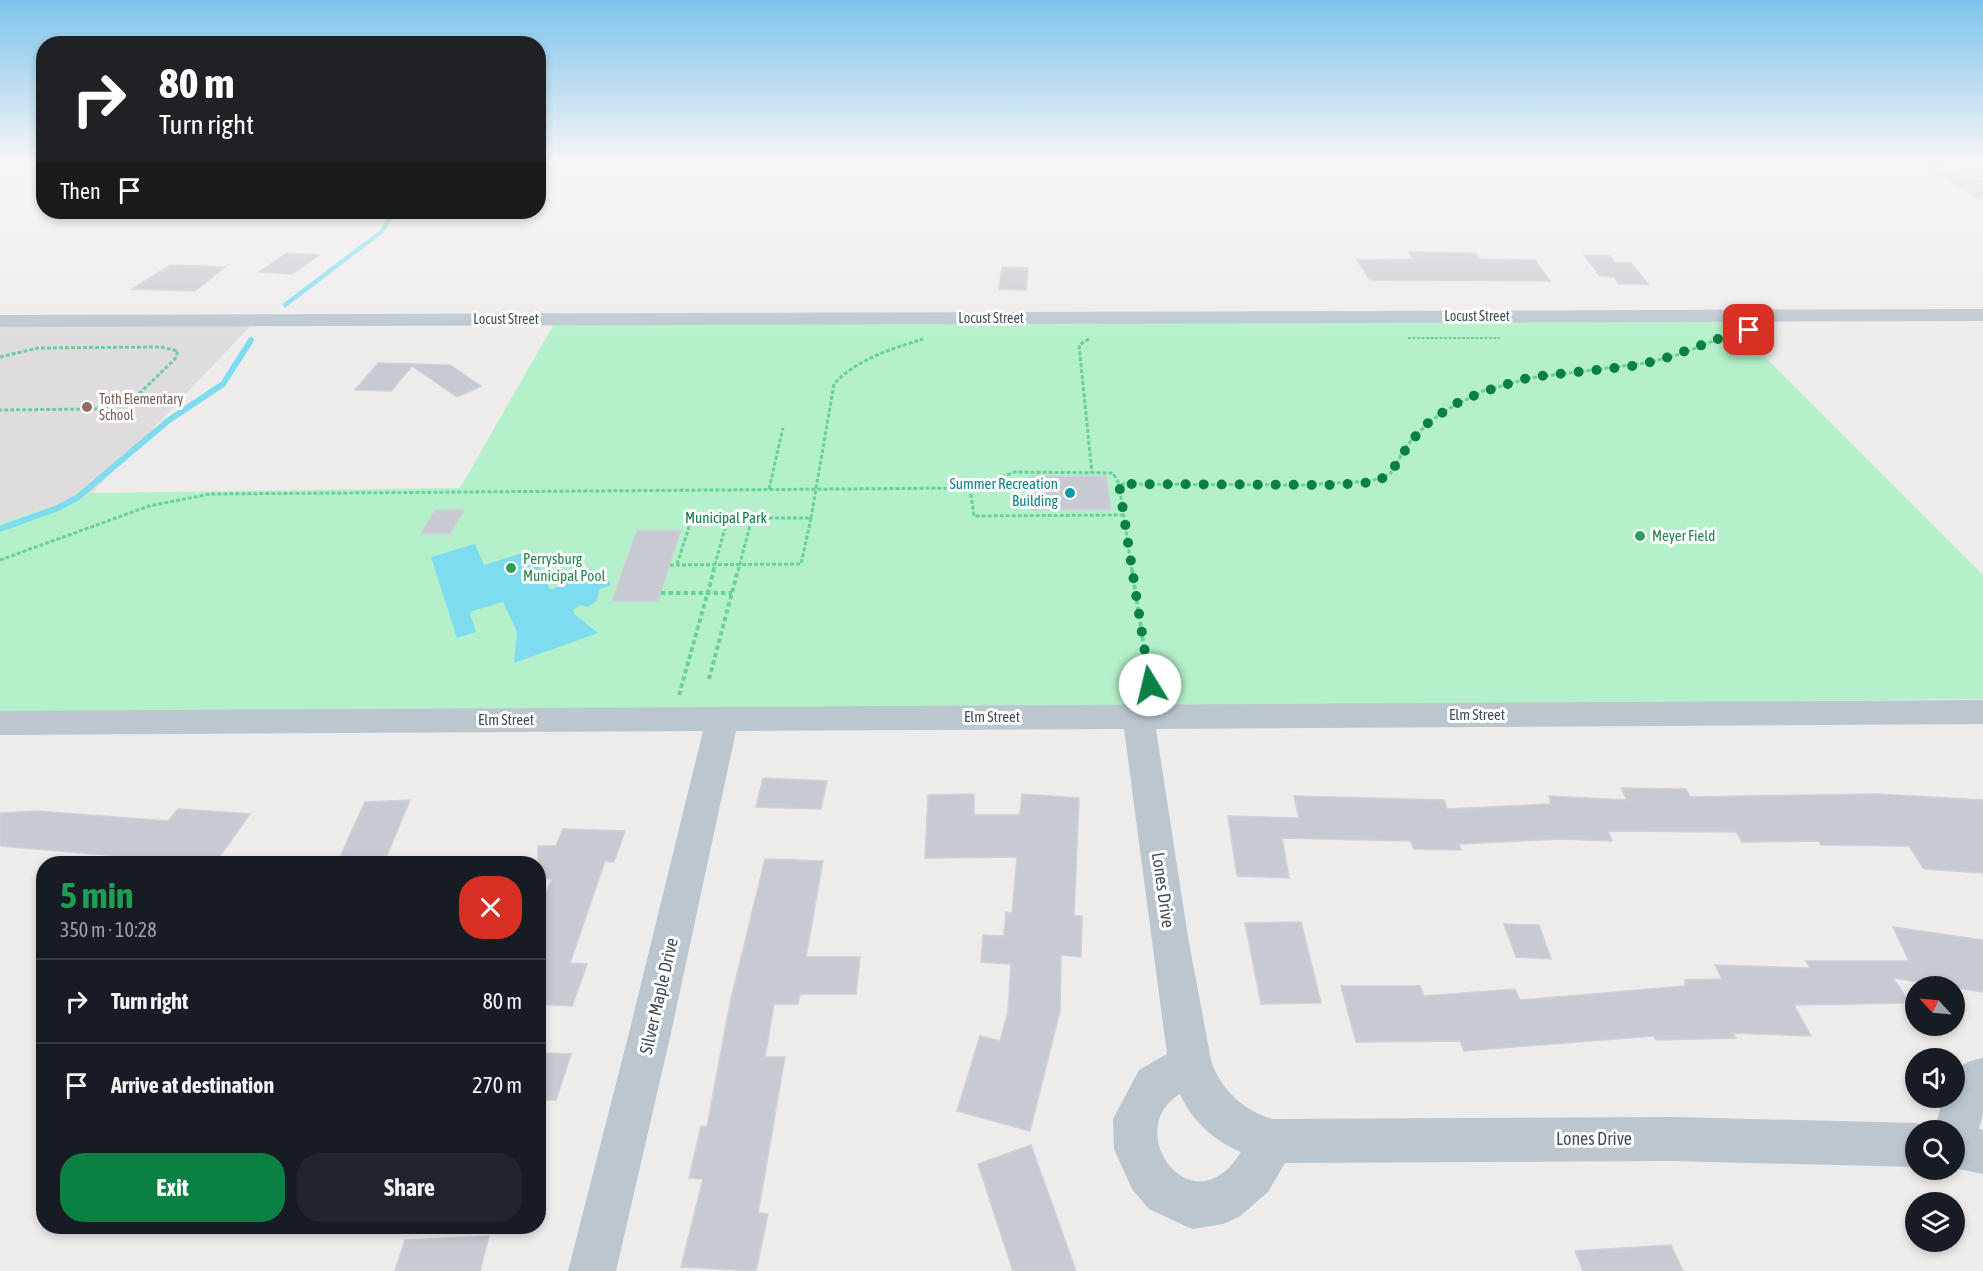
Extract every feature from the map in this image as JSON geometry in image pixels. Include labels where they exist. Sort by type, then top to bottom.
[{"type":"street","name":"Locust Street","points":[[0,321],[1983,315]]},
{"type":"street","name":"Elm Street","points":[[0,723],[722,719],[1144,701],[1983,712]]},
{"type":"street","name":"Lones Drive","points":[[1144,701],[1175,979],[1191,1064],[1199,1089],[1216,1110],[1253,1137],[1273,1141],[1672,1139],[1905,1145]]},
{"type":"street","name":"Silver Maple Drive","points":[[591,1271],[650,1034],[722,719]]},
{"type":"street","points":[[1191,1064],[1154,1085],[1135,1119],[1136,1149],[1148,1173],[1165,1193],[1192,1206],[1223,1201],[1252,1176],[1273,1141]]},
{"type":"street","points":[[1960,1120],[1965,1098],[1977,1080],[1983,1079]]},
{"type":"street","points":[[1965,1147],[1983,1152]]},
{"type":"path","points":[[1119,484],[1331,485],[1377,482],[1391,472],[1412,440],[1431,420],[1462,400],[1531,377],[1633,366],[1660,360],[1727,333],[1720,331]]},
{"type":"path","points":[[670,565],[801,564],[834,384],[850,370],[877,356],[932,336]]},
{"type":"path","points":[[1092,473],[1080,345],[1085,340],[1095,338]]},
{"type":"path","points":[[1401,338],[1506,338]]},
{"type":"path","points":[[0,357],[38,348],[161,347],[178,351],[176,359],[141,392],[117,405],[97,409],[0,410]]},
{"type":"path","points":[[769,489],[783,428]]},
{"type":"path","points":[[0,560],[140,509],[210,494],[970,488],[1015,472],[1113,473],[1119,484],[1124,515],[1144,701]]},
{"type":"path","points":[[970,488],[974,516],[1124,515]]},
{"type":"path","points":[[677,564],[692,518],[810,518]]},
{"type":"path","points":[[683,679],[728,518]]},
{"type":"path","points":[[709,679],[752,518]]},
{"type":"path","points":[[661,593],[732,593]]},
{"type":"shaded area","name":"Toth Elementary School","points":[[256,320],[92,493],[0,523],[0,321]]},
{"type":"green space","name":"Municipal Park","points":[[1727,319],[1983,575],[1983,699],[0,720],[0,523],[92,493],[460,488],[554,324]]},
{"type":"water","points":[[475,544],[484,565],[532,550],[549,588],[552,589],[561,586],[556,574],[586,568],[604,573],[611,585],[600,589],[597,600],[588,607],[580,605],[573,610],[574,614],[598,633],[514,663],[517,632],[503,602],[472,611],[470,614],[476,632],[457,638],[431,557]]},
{"type":"building","points":[[1409,252],[1476,253],[1480,259],[1535,260],[1550,281],[1370,280],[1357,260],[1413,259]]},
{"type":"building","points":[[287,253],[319,255],[292,274],[259,272]]},
{"type":"building","points":[[1584,255],[1610,256],[1615,263],[1631,263],[1648,284],[1619,284],[1614,277],[1600,276]]},
{"type":"building","points":[[170,265],[225,267],[195,291],[132,289]]},
{"type":"building","points":[[1002,267],[1028,268],[1026,290],[999,289]]},
{"type":"building","points":[[378,363],[450,365],[481,386],[457,397],[412,366],[391,391],[355,390]]},
{"type":"building","name":"Summer Recreation Building","points":[[1031,476],[1106,476],[1111,510],[1032,510]]},
{"type":"building","points":[[435,510],[464,510],[450,534],[421,534]]},
{"type":"building","points":[[637,530],[681,530],[658,601],[612,601]]},
{"type":"building","points":[[763,778],[827,781],[821,809],[756,807]]},
{"type":"building","points":[[1621,788],[1686,789],[1690,797],[1877,794],[1983,800],[1983,873],[1924,869],[1909,846],[1821,845],[1819,841],[1742,842],[1736,832],[1608,831],[1612,841],[1560,839],[1459,844],[1461,850],[1414,849],[1411,841],[1282,838],[1289,878],[1237,876],[1228,816],[1299,818],[1294,796],[1444,800],[1447,809],[1551,804],[1549,796],[1627,800]]},
{"type":"building","points":[[974,794],[974,815],[1020,815],[1022,794],[1079,798],[1074,916],[1082,916],[1081,957],[1061,955],[1060,1011],[1030,1131],[957,1111],[980,1036],[1000,1041],[1008,1012],[1011,964],[981,962],[983,935],[1004,936],[1006,912],[1012,913],[1017,857],[925,858],[928,795]]},
{"type":"building","points":[[410,800],[387,855],[340,856],[365,802]]},
{"type":"building","points":[[178,809],[250,814],[220,856],[119,856],[0,846],[0,813],[37,811],[168,821]]},
{"type":"building","points":[[563,829],[625,831],[614,862],[605,861],[570,963],[587,964],[572,1006],[546,1004],[546,894],[552,879],[546,879],[546,856],[538,856],[538,846],[556,846]]},
{"type":"building","points":[[765,859],[823,861],[806,957],[860,957],[856,994],[800,994],[798,1004],[774,1004],[765,1057],[785,1057],[758,1213],[768,1214],[756,1271],[681,1267],[703,1179],[689,1178],[701,1126],[707,1127],[730,1003]]},
{"type":"building","points":[[1301,922],[1321,1003],[1261,1004],[1245,923]]},
{"type":"building","points":[[1504,924],[1539,925],[1551,959],[1516,957]]},
{"type":"building","points":[[1893,927],[1983,940],[1983,992],[1965,989],[1965,976],[1905,976],[1905,980],[1893,978],[1905,996],[1905,1003],[1794,1005],[1811,1036],[1733,1033],[1736,1038],[1656,1040],[1654,1036],[1464,1051],[1460,1041],[1356,1042],[1341,986],[1420,986],[1424,996],[1515,989],[1520,1000],[1685,986],[1685,980],[1722,979],[1715,965],[1810,968],[1806,961],[1909,961]]},
{"type":"building","points":[[546,1053],[571,1054],[556,1100],[546,1100]]},
{"type":"building","points":[[1031,1145],[1076,1271],[1013,1271],[978,1164]]},
{"type":"building","points":[[489,1236],[480,1271],[395,1271],[405,1240]]},
{"type":"building","points":[[1671,1245],[1683,1271],[1583,1271],[1575,1251]]},
{"type":"waterway","points":[[285,305],[381,232],[387,222]]},
{"type":"waterway","points":[[0,529],[58,508],[78,497],[169,420],[223,384],[251,340]]},
{"type":"place","name":"Toth Elementary School","points":[[87,407]]},
{"type":"place","name":"Summer Recreation Building","points":[[1070,493]]},
{"type":"place","name":"Meyer Field","points":[[1640,536]]},
{"type":"place","name":"Perrysburg Municipal Pool","points":[[511,568]]},
{"type":"route","points":[[1150,685],[1119,484],[1331,485],[1377,482],[1386,478],[1412,440],[1431,420],[1462,400],[1531,377],[1633,366],[1660,360],[1716,340],[1733,331],[1749,330]]}]
